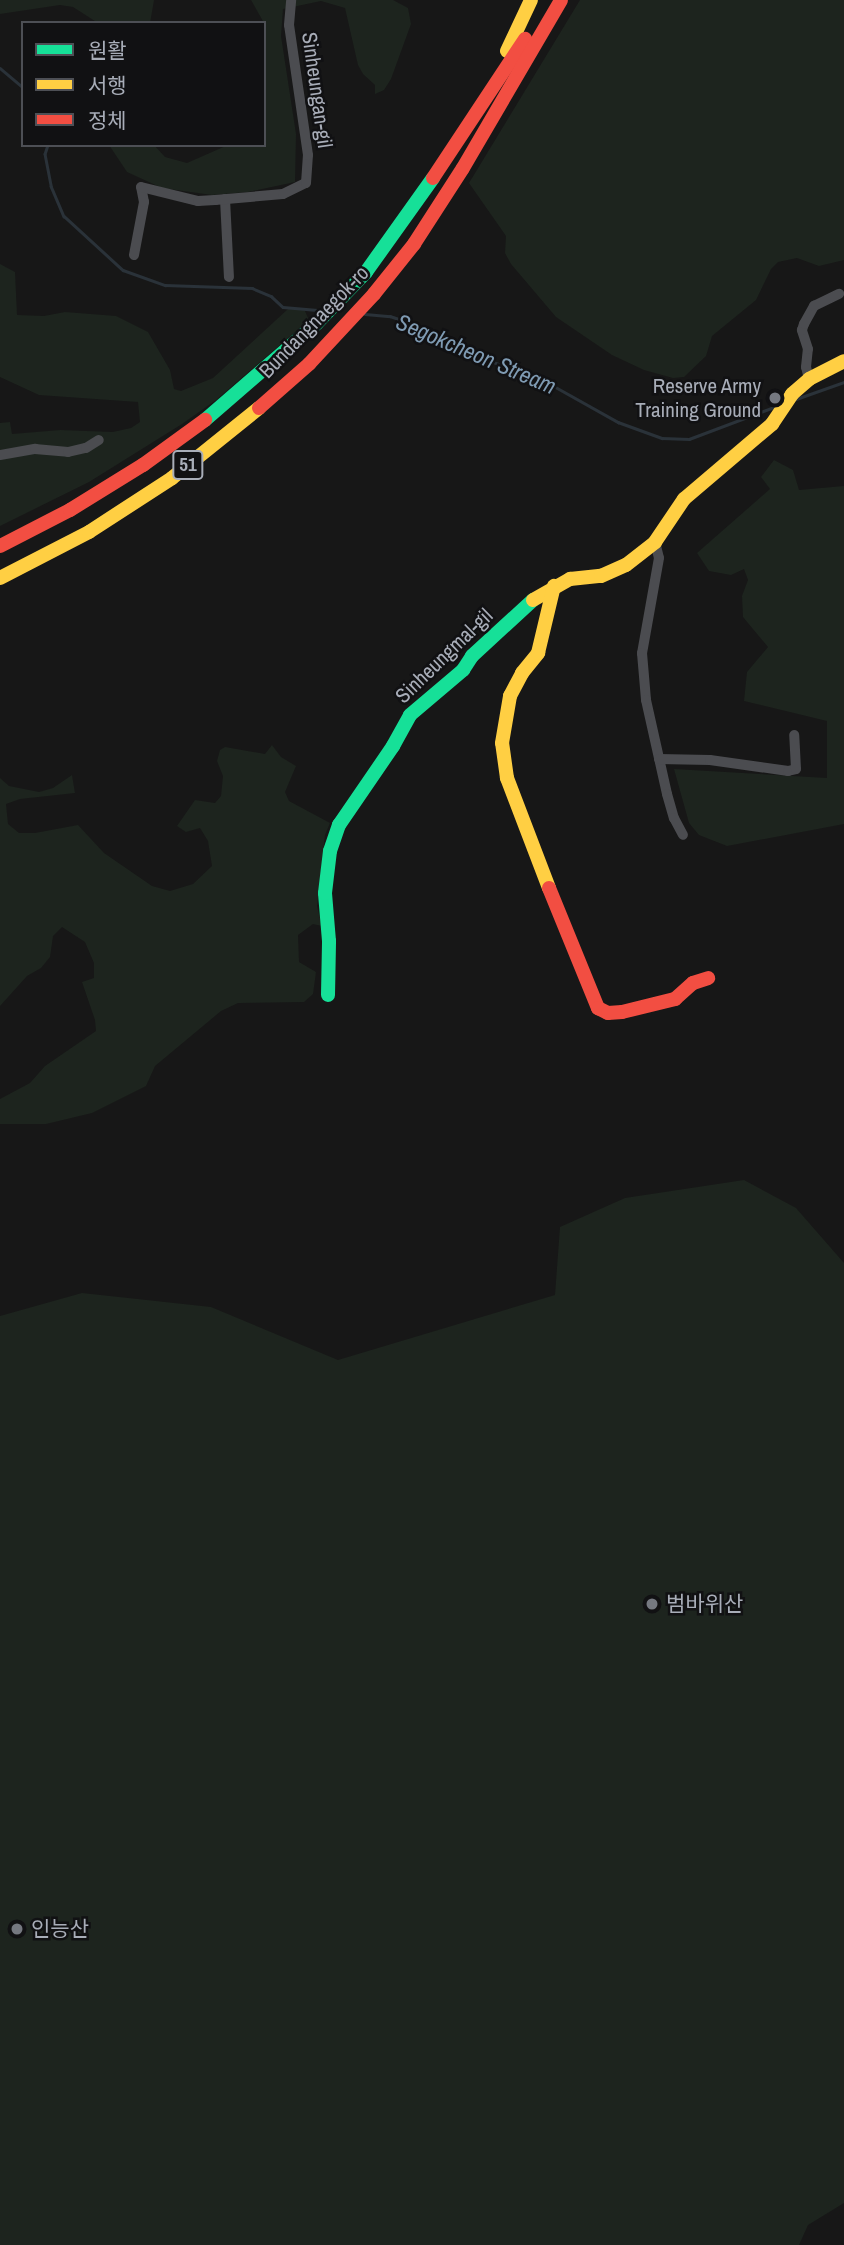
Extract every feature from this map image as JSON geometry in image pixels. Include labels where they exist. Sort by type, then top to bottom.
[{"type":"main road","points":[[463,135],[531,0]]},
{"type":"main road","name":"Bundangnaegok-ro","points":[[0,546],[70,510],[205,421],[271,366],[328,311],[366,272],[463,135],[548,0]]},
{"type":"main road","name":"Bundangnaegok-ro","points":[[0,579],[89,532],[172,478],[250,416],[309,363],[356,313],[414,244],[463,168],[561,0]]},
{"type":"main road","name":"Sinheungmal-gil","points":[[328,995],[330,941],[326,893],[330,850],[339,825],[393,746],[410,715],[463,670],[520,609],[554,586],[570,579],[601,576],[626,565],[655,542],[684,499],[772,424],[792,394],[808,379],[844,361]]},
{"type":"main road","points":[[554,586],[547,605],[538,653],[522,673],[510,696],[502,743],[505,771],[522,820],[598,1008],[608,1013],[622,1012],[675,999],[693,983],[708,978]]},
{"type":"street","name":"Sinheungan-gil","points":[[134,255],[141,225],[141,187],[198,201],[283,194],[298,190],[306,183],[308,155],[289,25],[291,0]]},
{"type":"street","points":[[225,199],[229,277]]},
{"type":"street","points":[[808,379],[804,324],[814,306],[839,294]]},
{"type":"street","points":[[0,455],[35,449],[68,452],[86,448],[99,440]]},
{"type":"street","points":[[655,542],[659,558],[642,653],[649,718],[674,818],[683,835]]},
{"type":"street","points":[[659,759],[710,760],[788,771],[796,769],[794,735]]},
{"type":"shaded area","points":[[0,0],[154,0],[150,21],[95,21],[73,7],[60,5],[0,14]]},
{"type":"shaded area","points":[[251,0],[393,0],[408,8],[411,24],[391,79],[384,90],[375,94],[375,85],[358,65],[345,8],[321,1],[283,9],[281,36],[296,134],[295,182],[248,192],[212,195],[162,188],[127,172],[110,147],[156,147],[165,157],[187,163],[223,147],[266,147],[266,21],[263,21]]},
{"type":"shaded area","points":[[580,0],[844,0],[844,260],[819,266],[797,258],[778,262],[771,269],[756,300],[712,336],[706,356],[684,377],[673,378],[644,370],[612,355],[556,317],[511,264],[505,253],[506,236],[469,183]]},
{"type":"shaded area","points":[[0,264],[15,272],[17,315],[44,316],[65,312],[116,316],[148,332],[170,370],[174,389],[181,391],[213,378],[288,309],[304,309],[309,320],[216,400],[182,424],[89,482],[0,526],[0,423],[10,422],[12,434],[60,430],[113,432],[131,428],[140,422],[138,402],[39,395],[0,377]]},
{"type":"shaded area","points":[[774,460],[793,470],[799,490],[844,486],[844,824],[727,846],[699,835],[689,823],[674,769],[827,778],[827,721],[744,701],[747,672],[768,647],[743,617],[742,596],[748,580],[744,569],[731,575],[709,571],[697,553],[770,489],[761,477]]},
{"type":"shaded area","points":[[272,745],[281,757],[296,766],[285,792],[289,801],[330,823],[325,835],[317,906],[322,926],[313,924],[298,935],[299,962],[316,972],[313,994],[304,1002],[238,1003],[221,1011],[155,1066],[146,1086],[92,1113],[46,1124],[0,1124],[0,1099],[30,1083],[45,1066],[96,1031],[82,982],[94,978],[94,963],[85,942],[62,927],[53,936],[50,957],[41,968],[27,976],[0,1006],[0,778],[9,786],[39,792],[53,788],[72,775],[75,793],[20,799],[6,804],[8,824],[19,833],[35,833],[78,825],[104,853],[152,886],[170,891],[193,884],[212,866],[208,841],[200,828],[186,832],[177,826],[195,800],[215,803],[221,796],[223,776],[217,761],[220,750],[225,747],[265,754]]},
{"type":"shaded area","points":[[744,1180],[796,1208],[844,1263],[844,2203],[808,2225],[799,2245],[0,2245],[0,1316],[82,1293],[211,1307],[338,1360],[555,1295],[560,1227],[625,1198]]},
{"type":"waterway","name":"Segokcheon Stream","points":[[0,68],[21,85]]},
{"type":"waterway","name":"Segokcheon Stream","points":[[47,147],[45,154],[51,186],[64,216],[123,270],[165,285],[252,288],[271,296],[283,307],[320,310]]},
{"type":"waterway","name":"Segokcheon Stream","points":[[365,314],[390,316],[416,325],[463,350],[552,385],[618,422],[662,438],[689,439],[777,406]]},
{"type":"waterway","name":"Segokcheon Stream","points":[[796,399],[844,382]]},
{"type":"traffic: fast","points":[[205,420],[317,323],[366,272],[433,178]]},
{"type":"traffic: fast","points":[[328,995],[329,941],[325,893],[330,851],[339,825],[393,746],[410,715],[463,670],[472,656],[533,600]]},
{"type":"traffic: slow","points":[[507,51],[531,0]]},
{"type":"traffic: slow","points":[[533,600],[570,579],[601,576],[626,565],[655,542],[684,499],[772,424],[792,394],[809,379],[844,361]]},
{"type":"traffic: slow","points":[[0,578],[89,532],[172,478],[259,408]]},
{"type":"traffic: slow","points":[[549,888],[507,778],[502,743],[510,696],[522,673],[538,653],[554,586]]},
{"type":"traffic: jam","points":[[259,408],[309,364],[374,294],[414,244],[463,168],[561,0]]},
{"type":"traffic: jam","points":[[433,178],[525,39]]},
{"type":"traffic: jam","points":[[0,546],[70,510],[143,465],[205,420]]},
{"type":"traffic: jam","points":[[549,888],[598,1008],[608,1013],[622,1012],[675,999],[693,983],[708,978]]},
{"type":"place","name":"Reserve Army Training Ground","points":[[775,398]]},
{"type":"place","name":"범바위산","points":[[652,1604]]},
{"type":"place","name":"인능산","points":[[17,1929]]}]
